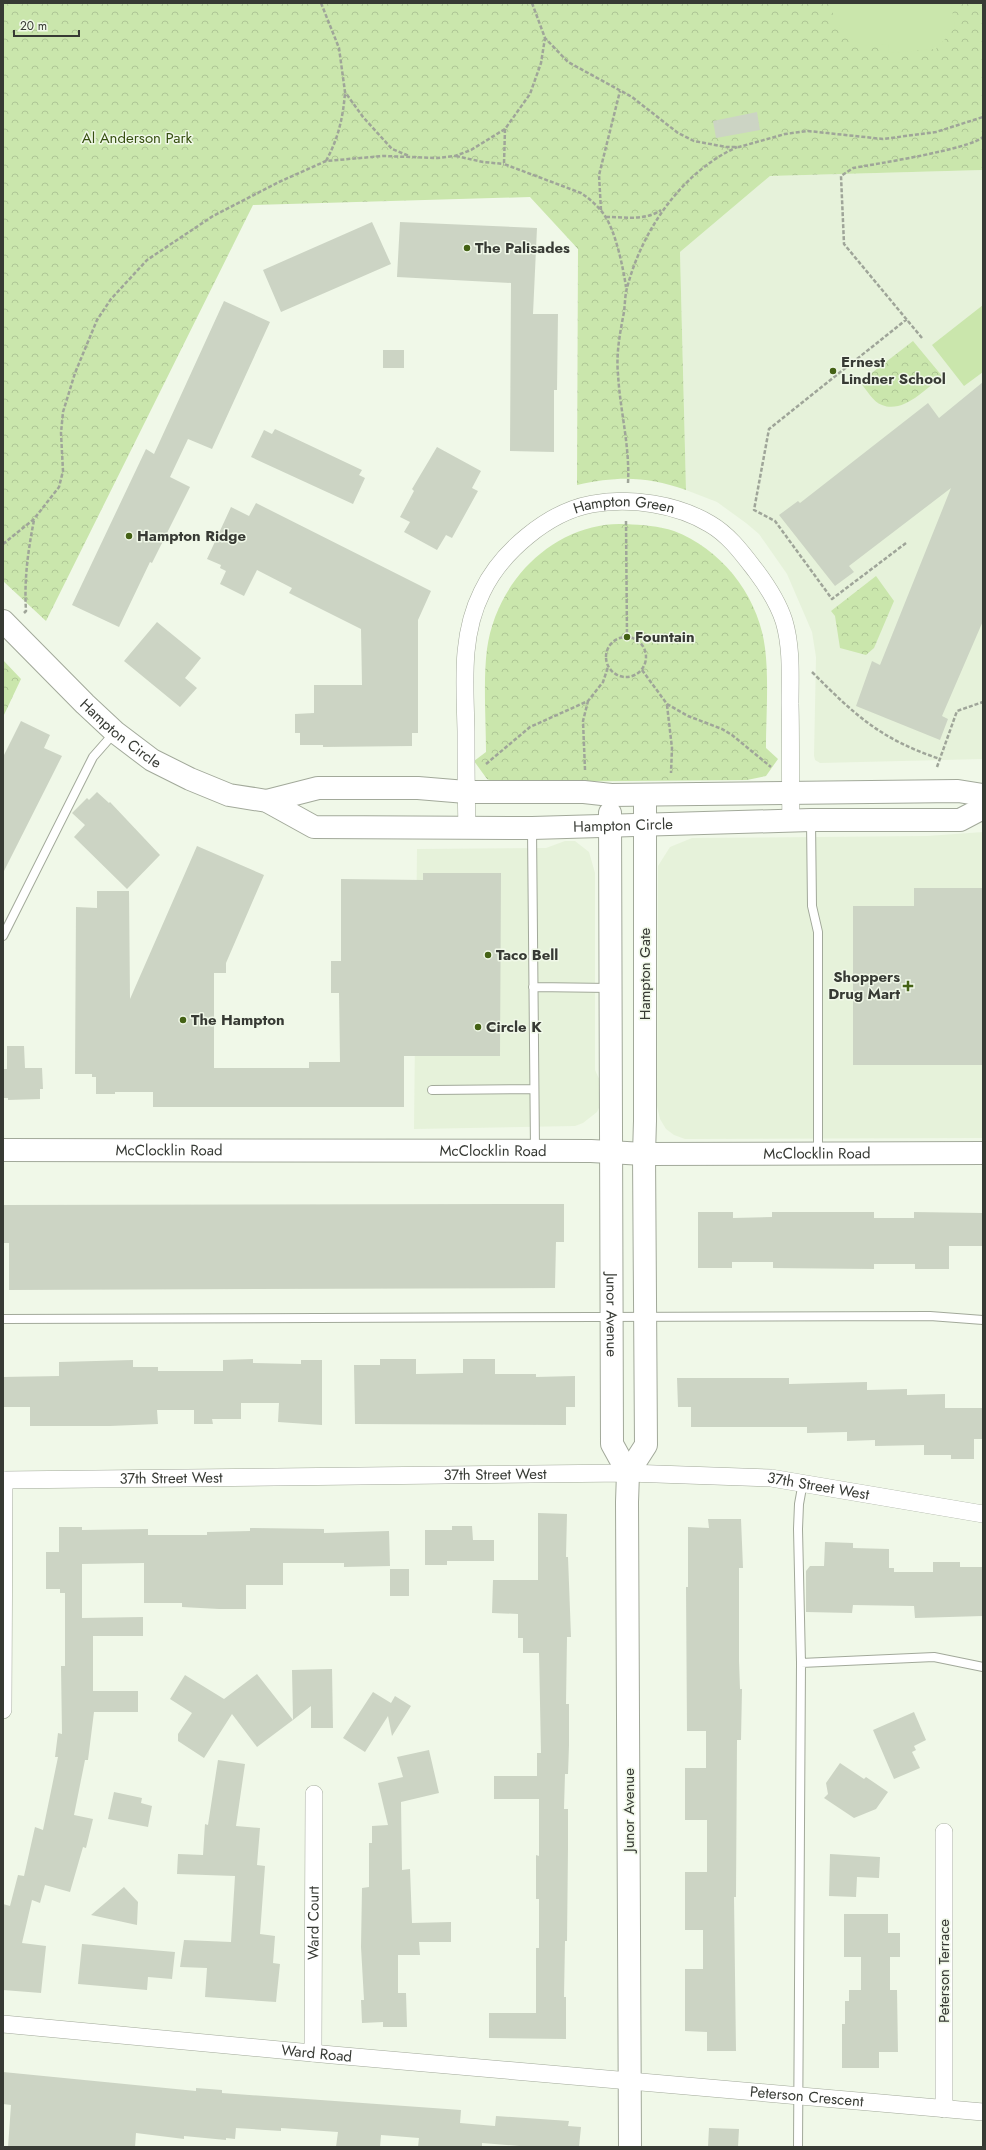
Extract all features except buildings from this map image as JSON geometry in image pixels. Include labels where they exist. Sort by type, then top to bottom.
[{"type":"street","name":"Hampton Green","points":[[467,827],[465,650],[471,620],[481,592],[495,568],[537,528],[562,515],[592,504],[627,502],[656,504],[692,514],[712,525],[735,544],[772,592],[784,622],[790,658],[791,794],[801,821]]},
{"type":"street","name":"Hampton Circle","points":[[3,621],[85,704],[115,732],[152,760],[190,779],[229,795],[267,801],[314,827],[532,828],[801,821],[960,820],[983,808]]},
{"type":"street","name":"Hampton Circle","points":[[267,801],[318,788],[418,788],[466,792],[584,792],[610,795],[958,791],[983,795]]},
{"type":"street","points":[[610,795],[611,1152]]},
{"type":"street","name":"Hampton Gate","points":[[644,1154],[646,1013],[645,795]]},
{"type":"street","name":"McClocklin Road","points":[[3,1150],[535,1151],[644,1154],[983,1153]]},
{"type":"street","name":"Junor Avenue","points":[[611,1152],[612,1444],[628,1473],[630,2147]]},
{"type":"street","points":[[628,1473],[646,1445],[644,1154]]},
{"type":"street","name":"37th Street West","points":[[4,1480],[628,1473],[719,1475],[771,1478],[803,1482],[983,1514]]},
{"type":"street","points":[[3,1710],[4,1480]]},
{"type":"street","name":"Ward Court","points":[[313,2052],[314,1794]]},
{"type":"street","name":"Peterson Terrace","points":[[944,1832],[944,2109]]},
{"type":"street","name":"Ward Road","points":[[3,2024],[630,2081]]},
{"type":"street","name":"Peterson Crescent","points":[[630,2081],[983,2112]]},
{"type":"lane","points":[[3,936],[93,757],[115,732]]},
{"type":"lane","points":[[801,821],[812,906],[818,932],[818,1154]]},
{"type":"lane","points":[[532,828],[535,1151]]},
{"type":"lane","points":[[533,987],[611,988]]},
{"type":"lane","points":[[432,1090],[534,1089]]},
{"type":"lane","points":[[3,1319],[930,1316],[983,1320]]},
{"type":"lane","points":[[798,2147],[801,1663],[798,1516],[803,1482]]},
{"type":"lane","points":[[801,1663],[934,1657],[983,1667]]},
{"type":"path","points":[[321,3],[339,48],[346,92],[342,121],[334,146],[326,161]]},
{"type":"path","points":[[532,3],[545,38],[568,62],[644,104],[678,133],[694,141],[726,147],[740,146]]},
{"type":"path","points":[[455,156],[471,150],[505,129],[530,94],[541,63],[545,38]]},
{"type":"path","points":[[601,211],[599,175],[620,91]]},
{"type":"path","points":[[346,92],[362,117],[392,149],[411,157]]},
{"type":"path","points":[[606,217],[640,218],[653,215],[663,208],[720,155],[740,146],[785,134],[808,131],[883,139],[936,132],[983,117]]},
{"type":"path","points":[[504,164],[505,129]]},
{"type":"path","points":[[922,338],[844,244],[841,176],[853,168],[952,148],[979,141],[983,137]]},
{"type":"path","points":[[3,544],[34,519],[59,487],[62,471],[61,433],[63,412],[75,373],[97,320],[111,299],[147,260],[170,243],[246,199],[326,161],[383,156],[455,156],[483,162],[504,164],[581,193],[591,200],[606,217],[623,266],[626,289]]},
{"type":"path","points":[[628,485],[627,448],[617,360],[618,344],[626,289],[638,255],[663,208]]},
{"type":"path","points":[[906,543],[832,599],[775,521],[754,510],[769,429],[907,319]]},
{"type":"path","points":[[626,518],[627,637]]},
{"type":"path","points":[[26,610],[24,586],[26,558],[34,519]]},
{"type":"path","points":[[627,637],[638,641],[645,651],[646,657],[642,670],[632,677],[624,678],[612,673],[608,667],[605,654],[608,647],[618,638],[627,637]]},
{"type":"path","points":[[585,775],[583,721],[588,701],[603,682],[608,667]]},
{"type":"path","points":[[642,670],[667,704],[688,716],[722,729],[741,742],[769,767],[777,770]]},
{"type":"path","points":[[812,672],[850,710],[878,730],[908,747],[940,759]]},
{"type":"path","points":[[483,767],[530,727],[588,701]]},
{"type":"path","points":[[937,767],[957,711],[983,702]]},
{"type":"path","points":[[667,704],[672,748],[671,777]]},
{"type":"shaded area","name":"Ernest Lindner School","points":[[983,170],[983,759],[820,763],[815,760],[814,756],[816,657],[812,632],[787,574],[759,534],[746,523],[717,502],[686,490],[680,252],[770,176]]},
{"type":"shaded area","points":[[983,832],[983,1138],[685,1139],[674,1135],[666,1129],[660,1119],[657,1106],[658,866],[670,847],[692,838],[927,836]]},
{"type":"shaded area","points":[[565,841],[575,841],[589,852],[595,873],[595,1070],[602,1085],[601,1104],[597,1112],[583,1123],[575,1126],[414,1129],[417,849],[546,848]]},
{"type":"green space","name":"Al Anderson Park","points":[[3,3],[983,3],[983,170],[770,176],[680,252],[686,490],[658,482],[632,479],[606,480],[577,485],[578,249],[530,197],[253,205],[46,621],[3,581]]},
{"type":"green space","points":[[829,3],[951,3],[955,28],[936,49],[889,53],[888,44],[865,45],[852,39],[838,23]]},
{"type":"green space","points":[[983,305],[983,372],[964,386],[932,345]]},
{"type":"green space","points":[[913,341],[942,376],[922,393],[906,403],[890,407],[882,405],[873,398],[860,382]]},
{"type":"green space","points":[[609,524],[626,524],[662,528],[674,531],[691,539],[708,550],[722,562],[746,593],[755,611],[765,648],[767,685],[766,748],[778,759],[766,776],[747,780],[495,782],[487,779],[474,761],[486,752],[485,687],[487,649],[492,627],[500,606],[510,587],[540,554],[558,542],[578,532],[599,526]]},
{"type":"green space","points":[[876,576],[894,601],[874,648],[866,655],[840,648],[835,616],[831,611]]},
{"type":"green space","points":[[3,660],[21,679],[3,717]]},
{"type":"place","name":"The Palisades","points":[[467,248]]},
{"type":"place","name":"Ernest Lindner School","points":[[833,371]]},
{"type":"place","name":"Hampton Ridge","points":[[129,536]]},
{"type":"place","name":"Fountain","points":[[627,637]]},
{"type":"place","name":"Taco Bell","points":[[488,955]]},
{"type":"place","name":"Shoppers Drug Mart","points":[[908,986]]},
{"type":"place","name":"The Hampton","points":[[183,1020]]},
{"type":"place","name":"Circle K","points":[[478,1027]]}]
